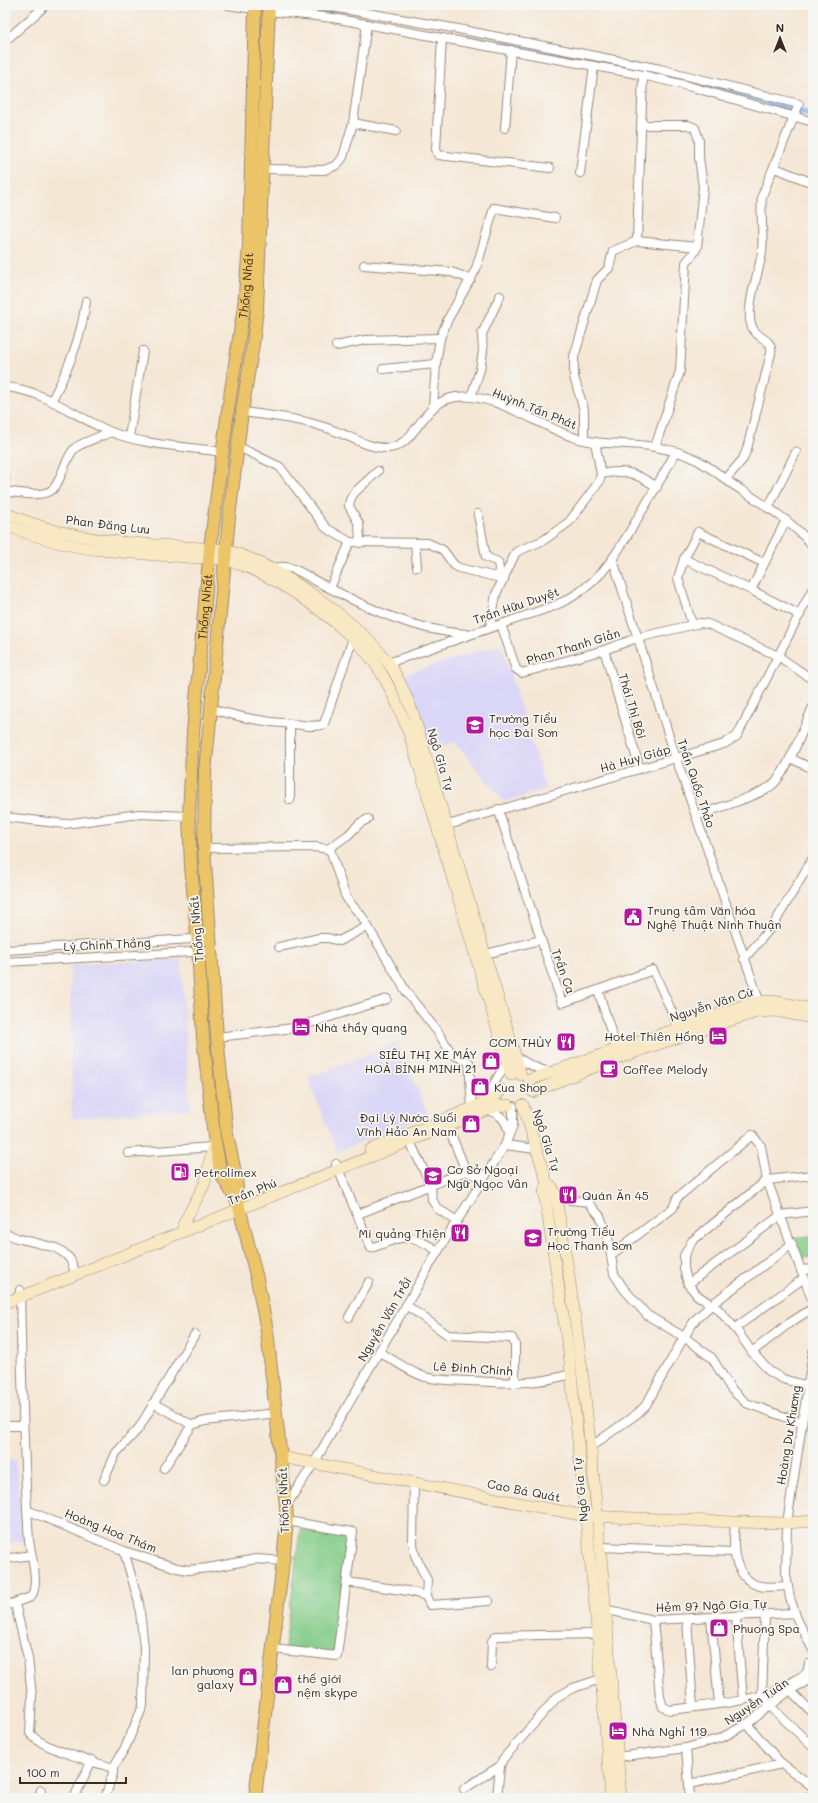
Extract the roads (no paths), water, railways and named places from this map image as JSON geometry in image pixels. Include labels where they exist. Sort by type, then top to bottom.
[{"type":"main road","name":"Thống Nhất","points":[[239,1207],[221,1174],[214,1141],[204,1037],[189,816],[194,733],[210,553],[222,452],[244,306],[248,246],[255,7]]},
{"type":"main road","name":"Thống Nhất","points":[[255,1798],[287,1521],[282,1457],[267,1331],[257,1279],[239,1207],[236,1177],[227,1135],[217,1037],[204,848],[205,772],[210,708],[237,446],[255,332],[261,247],[269,8]]},
{"type":"main road","points":[[248,246],[261,247]]},
{"type":"main road","points":[[228,410],[242,412]]},
{"type":"main road","name":"Phan Đăng Lưu","points":[[5,513],[38,526],[66,533],[99,539],[210,553]]},
{"type":"main road","name":"Phan Đăng Lưu","points":[[5,525],[64,544],[100,550],[210,553]]},
{"type":"main road","name":"Ngô Gia Tự","points":[[210,553],[244,555],[272,569],[346,620],[362,634],[383,665],[397,703],[420,753],[448,825],[459,883]]},
{"type":"main road","name":"Ngô Gia Tự","points":[[226,555],[286,588],[338,624],[383,665]]},
{"type":"main road","points":[[194,733],[208,736]]},
{"type":"main road","name":"Ngô Gia Tự","points":[[420,753],[437,829],[459,883],[511,1058],[520,1077]]},
{"type":"main road","points":[[437,829],[448,825]]},
{"type":"main road","points":[[190,848],[204,848]]},
{"type":"main road","name":"Nguyễn Văn Cừ","points":[[520,1077],[551,1072],[618,1053],[773,1001],[813,1009]]},
{"type":"main road","name":"Nguyễn Văn Cừ","points":[[761,1006],[776,1011],[813,1018]]},
{"type":"main road","points":[[204,1037],[217,1037]]},
{"type":"main road","name":"Nguyễn Văn Cừ","points":[[533,1092],[618,1053]]},
{"type":"main road","points":[[520,1077],[531,1084],[533,1092],[530,1100],[515,1105],[503,1099],[501,1090],[504,1081],[520,1077]]},
{"type":"main road","name":"Trần Phú","points":[[5,1295],[20,1294],[446,1123],[486,1106],[501,1090]]},
{"type":"main road","name":"Ngô Gia Tự","points":[[515,1105],[536,1149],[547,1183],[553,1188],[556,1198],[577,1373],[589,1448],[591,1516],[612,1758],[611,1798]]},
{"type":"main road","name":"Trần Phú","points":[[337,1167],[410,1142],[472,1108],[515,1105]]},
{"type":"main road","points":[[183,1226],[205,1183],[214,1141],[227,1135]]},
{"type":"main road","name":"Ngô Gia Tự","points":[[547,1183],[544,1191],[564,1310],[577,1373],[580,1454],[591,1516],[599,1547],[599,1608],[597,1634],[606,1678]]},
{"type":"main road","name":"Trần Phú","points":[[5,1303],[20,1294],[74,1269],[183,1226],[239,1207]]},
{"type":"main road","points":[[580,1454],[589,1448]]},
{"type":"main road","name":"Cao Bá Quát","points":[[282,1457],[591,1516],[735,1522],[787,1523],[813,1521]]},
{"type":"main road","name":"Ngô Gia Tự","points":[[612,1758],[621,1798]]},
{"type":"street","points":[[5,41],[46,5]]},
{"type":"street","points":[[228,5],[255,7]]},
{"type":"street","points":[[321,5],[458,29],[660,69],[798,104],[761,203],[763,226],[762,252],[750,308],[750,318],[756,334],[769,342],[771,346],[771,353],[747,449],[742,459],[726,479]]},
{"type":"street","points":[[269,8],[367,24],[643,75],[795,113],[813,122]]},
{"type":"street","points":[[264,169],[324,170],[338,165],[343,157],[353,123],[367,24]]},
{"type":"street","points":[[442,38],[436,149],[438,155],[550,168]]},
{"type":"street","points":[[505,128],[511,50]]},
{"type":"street","points":[[580,173],[594,66]]},
{"type":"street","points":[[637,241],[643,75]]},
{"type":"street","points":[[353,123],[396,131]]},
{"type":"street","points":[[641,125],[693,126],[697,132],[704,186],[698,247],[695,254],[687,260],[686,263],[680,371],[655,447]]},
{"type":"street","points":[[775,168],[813,183]]},
{"type":"street","points":[[433,407],[436,364],[440,338],[448,319],[476,269],[494,208],[555,218]]},
{"type":"street","points":[[584,440],[584,410],[574,376],[574,357],[597,280],[609,268],[613,251],[637,241],[698,247]]},
{"type":"street","points":[[364,265],[451,272],[471,279]]},
{"type":"street","points":[[471,398],[481,363],[482,334],[500,296]]},
{"type":"street","points":[[52,400],[76,348],[83,324],[86,301]]},
{"type":"street","points":[[336,346],[365,340],[440,338]]},
{"type":"street","points":[[129,437],[143,351]]},
{"type":"street","points":[[383,369],[436,364]]},
{"type":"street","points":[[5,387],[22,390],[52,400],[111,432],[147,442],[222,452]]},
{"type":"street","name":"Huỳnh Tấn Phát","points":[[242,412],[288,418],[312,423],[363,442],[385,448],[394,447],[405,442],[433,407],[445,400],[457,397],[487,401],[518,412],[570,436],[584,440],[655,447],[694,458],[786,520],[805,536],[813,546]]},
{"type":"street","points":[[5,491],[46,494],[52,490],[58,482],[73,450],[79,445],[111,432]]},
{"type":"street","points":[[490,628],[494,603],[502,578],[516,552],[544,540],[569,522],[599,482],[601,474],[595,442]]},
{"type":"street","points":[[237,446],[280,467],[326,528],[350,542],[428,543],[438,546],[443,550],[454,565],[462,569],[502,578]]},
{"type":"street","name":"Trần Hữu Duyệt","points":[[383,665],[469,634],[554,606],[573,597],[595,580],[613,560],[676,452]]},
{"type":"street","points":[[768,508],[796,452]]},
{"type":"street","points":[[360,542],[359,524],[350,506],[350,500],[354,493],[378,471]]},
{"type":"street","points":[[601,474],[625,471],[642,477],[657,486]]},
{"type":"street","points":[[478,514],[486,557],[498,562],[502,578]]},
{"type":"street","points":[[751,590],[786,520]]},
{"type":"street","points":[[692,624],[678,578],[684,559],[698,532],[764,563]]},
{"type":"street","points":[[330,588],[350,542]]},
{"type":"street","points":[[415,543],[417,567]]},
{"type":"street","points":[[684,559],[751,590],[800,615]]},
{"type":"street","name":"Trần Quốc Thảo","points":[[613,560],[676,758],[761,1006]]},
{"type":"street","points":[[272,569],[276,566],[289,568],[355,602],[411,624],[437,630],[469,634]]},
{"type":"street","name":"Hà Huy Giáp","points":[[448,825],[498,809],[724,744],[737,736],[813,588]]},
{"type":"street","name":"Phan Thanh Giản","points":[[502,624],[516,669],[522,673],[604,650],[637,638],[692,624],[708,624],[778,656],[813,680]]},
{"type":"street","points":[[210,708],[236,717],[258,721],[319,726],[324,724],[353,638]]},
{"type":"street","name":"Thái Thị Bôi","points":[[604,650],[640,769]]},
{"type":"street","points":[[696,816],[772,785],[790,758],[813,707]]},
{"type":"street","points":[[290,724],[290,800]]},
{"type":"street","points":[[790,758],[813,769]]},
{"type":"street","name":"Trần Ca","points":[[498,809],[562,1003],[653,970],[681,1032]]},
{"type":"street","points":[[5,817],[65,824],[139,814],[189,816]]},
{"type":"street","points":[[328,849],[348,835],[360,823],[368,819]]},
{"type":"street","points":[[204,848],[316,847],[328,849],[331,852],[345,895],[349,902],[362,915],[407,993],[437,1031],[448,1050],[455,1056],[469,1062],[472,1108]]},
{"type":"street","points":[[744,959],[774,924],[813,858]]},
{"type":"street","points":[[279,947],[320,938],[328,938],[339,941],[368,926]]},
{"type":"street","name":"Lý Chính Thắng","points":[[5,962],[198,945],[210,938]]},
{"type":"street","points":[[481,955],[540,940]]},
{"type":"street","name":"Lý Chính Thắng","points":[[5,950],[50,947],[198,945],[211,951]]},
{"type":"street","points":[[50,947],[50,959]]},
{"type":"street","points":[[598,990],[618,1053]]},
{"type":"street","points":[[217,1037],[294,1028],[387,1000]]},
{"type":"street","points":[[510,1136],[507,1124],[502,1117],[486,1106],[511,1058],[521,1060],[545,1071],[551,1072]]},
{"type":"street","name":"Nguyễn Văn Trỗi","points":[[286,1506],[314,1463],[438,1251],[505,1145],[510,1136],[514,1119],[515,1105]]},
{"type":"street","points":[[446,1123],[466,1171],[483,1179]]},
{"type":"street","points":[[611,1255],[673,1208],[677,1198],[752,1136],[761,1146],[767,1180],[813,1301]]},
{"type":"street","points":[[128,1153],[214,1141]]},
{"type":"street","points":[[410,1142],[431,1185],[432,1200],[438,1209],[457,1221]]},
{"type":"street","points":[[505,1145],[536,1149]]},
{"type":"street","points":[[337,1167],[371,1248],[401,1238],[411,1237],[420,1240],[438,1251]]},
{"type":"street","points":[[358,1214],[466,1171]]},
{"type":"street","points":[[808,1386],[778,1376],[769,1371],[719,1310],[697,1295],[688,1284],[684,1269],[684,1256],[692,1241],[767,1180],[813,1175]]},
{"type":"street","points":[[556,1198],[588,1202],[600,1217],[608,1237],[614,1274],[624,1289],[647,1315],[684,1337],[712,1358],[731,1389],[746,1403],[802,1423]]},
{"type":"street","points":[[688,1284],[781,1215],[813,1211]]},
{"type":"street","points":[[5,1233],[60,1250],[70,1260],[74,1269]]},
{"type":"street","points":[[589,1448],[638,1413],[646,1404],[695,1320],[711,1305],[792,1244]]},
{"type":"street","points":[[801,1270],[813,1269]]},
{"type":"street","points":[[735,1328],[804,1278]]},
{"type":"street","points":[[350,1317],[369,1282]]},
{"type":"street","points":[[5,1606],[29,1599],[33,1595],[34,1579],[30,1555],[27,1510],[20,1294]]},
{"type":"street","points":[[406,1305],[448,1335],[512,1338],[515,1344],[515,1383]]},
{"type":"street","points":[[752,1352],[788,1324],[813,1308]]},
{"type":"street","points":[[104,1480],[116,1453],[139,1428],[195,1334]]},
{"type":"street","name":"Lê Đình Chinh","points":[[379,1352],[424,1376],[443,1380],[515,1383],[542,1382],[577,1373]]},
{"type":"street","name":"Hoàng Dư Khương","points":[[813,1352],[787,1523],[786,1575],[795,1613],[813,1650]]},
{"type":"street","points":[[153,1403],[192,1425]]},
{"type":"street","points":[[164,1468],[192,1425],[205,1421],[277,1413]]},
{"type":"street","points":[[5,1426],[24,1426]]},
{"type":"street","points":[[414,1482],[412,1544],[415,1555],[427,1580],[426,1596],[430,1605],[489,1601]]},
{"type":"street","name":"Hoàng Hoa Thám","points":[[27,1510],[124,1551],[176,1568],[188,1570],[208,1568],[250,1560],[283,1561]]},
{"type":"street","points":[[273,1650],[337,1656],[353,1532],[287,1521]]},
{"type":"street","points":[[735,1522],[734,1552],[736,1564],[753,1584],[769,1587],[788,1586]]},
{"type":"street","points":[[599,1547],[734,1552]]},
{"type":"street","points":[[105,1798],[113,1773],[113,1768],[126,1746],[143,1706],[144,1647],[139,1603],[124,1551]]},
{"type":"street","points":[[5,1559],[30,1555]]},
{"type":"street","points":[[347,1582],[408,1591],[426,1596]]},
{"type":"street","points":[[15,1604],[28,1658],[32,1697],[30,1733],[32,1737],[46,1745],[113,1768]]},
{"type":"street","name":"Hẻm 97 Ngô Gia Tự","points":[[599,1608],[653,1620],[795,1613]]},
{"type":"street","points":[[766,1615],[762,1695],[770,1706],[813,1747]]},
{"type":"street","points":[[736,1616],[743,1699]]},
{"type":"street","points":[[711,1618],[719,1703]]},
{"type":"street","points":[[688,1619],[693,1706]]},
{"type":"street","points":[[653,1620],[662,1704],[663,1707],[670,1710],[762,1695],[785,1686],[807,1673],[809,1664]]},
{"type":"street","points":[[491,1667],[492,1641],[496,1636],[597,1634]]},
{"type":"street","points":[[497,1798],[500,1766],[503,1759],[557,1697],[574,1688],[606,1678]]},
{"type":"street","name":"Nguyễn Tuân","points":[[612,1758],[686,1748],[721,1738],[747,1724],[790,1690],[813,1678]]},
{"type":"street","points":[[790,1690],[813,1713]]},
{"type":"street","points":[[747,1724],[782,1764],[813,1787]]},
{"type":"street","points":[[686,1748],[690,1798]]},
{"type":"street","points":[[74,1798],[92,1760]]},
{"type":"street","points":[[689,1784],[782,1764]]},
{"type":"street","points":[[464,1790],[500,1766]]},
{"type":"street","points":[[39,1798],[41,1790]]},
{"type":"street","points":[[804,1798],[813,1796]]},
{"type":"waterway","points":[[286,5],[343,16]]},
{"type":"waterway","points":[[455,36],[644,70],[813,115]]},
{"type":"place","name":"Trường Tiểu học Đài Sơn","points":[[475,725]]},
{"type":"place","name":"Trung tâm Văn hóa Nghệ Thuật Ninh Thuận","points":[[633,917]]},
{"type":"place","name":"Nhà thầy quang","points":[[301,1027]]},
{"type":"place","name":"Hotel Thiên Hồng","points":[[718,1036]]},
{"type":"place","name":"CƠM THÙY","points":[[566,1042]]},
{"type":"place","name":"SIÊU THỊ XE MÁY HOÀ BÌNH MINH 21","points":[[491,1061]]},
{"type":"place","name":"Coffee Melody","points":[[609,1069]]},
{"type":"place","name":"Kua Shop","points":[[480,1087]]},
{"type":"place","name":"Đại Lý Nước Suối Vĩnh Hảo An Nam","points":[[471,1124]]},
{"type":"place","name":"Petrolimex","points":[[180,1172]]},
{"type":"place","name":"Cơ Sở Ngoại Ngữ Ngọc Vân","points":[[433,1176]]},
{"type":"place","name":"Quán Ăn 45","points":[[568,1195]]},
{"type":"place","name":"Mì quảng Thiện","points":[[460,1233]]},
{"type":"place","name":"Trường Tiểu Học Thanh Sơn","points":[[533,1238]]},
{"type":"place","name":"Phuong Spa","points":[[719,1628]]},
{"type":"place","name":"lan phương galaxy","points":[[248,1677]]},
{"type":"place","name":"thế giới nệm skype","points":[[283,1685]]},
{"type":"place","name":"Nhà Nghỉ 119","points":[[618,1731]]}]
